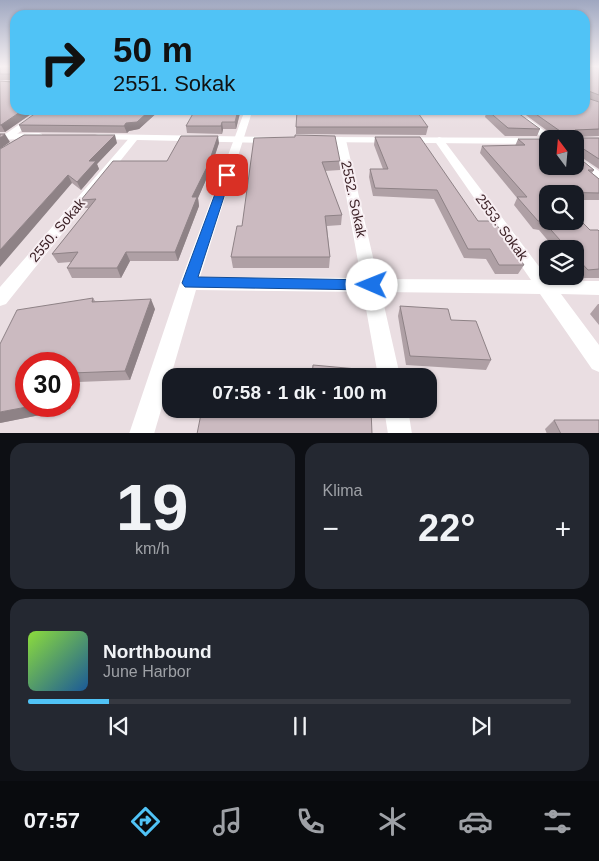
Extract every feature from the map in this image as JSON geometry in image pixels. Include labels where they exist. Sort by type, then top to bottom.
[{"type":"street","points":[[3,137],[38,115]]},
{"type":"street","points":[[141,433],[248,115]]},
{"type":"street","points":[[518,115],[539,132]]},
{"type":"street","points":[[13,146],[26,136]]},
{"type":"street","points":[[3,137],[50,136]]},
{"type":"street","points":[[86,137],[282,140]]},
{"type":"street","name":"2550. Sokak","points":[[0,299],[134,138]]},
{"type":"street","points":[[312,140],[539,140]]},
{"type":"street","name":"2552. Sokak","points":[[341,140],[388,368]]},
{"type":"street","name":"2553. Sokak","points":[[439,140],[599,362]]},
{"type":"street","points":[[584,165],[599,177]]},
{"type":"street","points":[[190,283],[599,288]]},
{"type":"street","points":[[397,418],[400,433]]},
{"type":"building","points":[[0,87],[10,87],[10,115],[16,115],[0,125]]},
{"type":"building","points":[[590,87],[599,87],[599,95],[590,92]]},
{"type":"building","points":[[590,99],[599,102],[599,129],[559,130],[537,115],[590,115]]},
{"type":"building","points":[[33,115],[145,115],[137,122],[126,123],[124,126],[19,125]]},
{"type":"building","points":[[192,115],[237,115],[235,122],[222,122],[221,126],[186,126]]},
{"type":"building","points":[[297,115],[420,115],[428,127],[296,127]]},
{"type":"building","points":[[493,115],[521,115],[540,129],[508,128]]},
{"type":"building","points":[[24,135],[115,135],[89,161],[96,161],[77,182],[68,175],[0,250],[0,149]]},
{"type":"building","points":[[295,135],[335,136],[340,161],[322,162],[342,215],[325,216],[330,257],[231,257],[237,226],[242,226],[254,138],[295,137]]},
{"type":"building","points":[[181,136],[218,136],[208,165],[192,197],[197,197],[175,252],[126,252],[117,268],[67,268],[78,252],[52,254],[96,199],[81,200],[113,161],[167,161]]},
{"type":"building","points":[[375,137],[420,137],[478,221],[494,221],[524,265],[499,265],[490,249],[468,249],[437,190],[375,188],[370,169],[388,169]]},
{"type":"building","points":[[584,138],[599,138],[599,159],[584,149]]},
{"type":"building","points":[[518,139],[539,139],[539,175],[584,175],[584,162],[594,170],[588,170],[599,179],[599,193],[584,193],[584,185],[539,185],[538,221],[517,197],[527,197],[482,146],[525,145]]},
{"type":"building","points":[[584,224],[590,230],[598,230],[599,269],[588,270],[584,266],[584,240],[560,240],[551,230],[584,230]]},
{"type":"building","points":[[93,298],[92,302],[151,299],[125,371],[80,373],[80,352],[15,352],[15,409],[0,412],[0,344],[17,310]]},
{"type":"building","points":[[400,306],[448,309],[451,320],[476,321],[491,360],[410,356]]},
{"type":"building","points":[[313,365],[346,368],[313,368]]},
{"type":"building","points":[[200,418],[371,418],[372,433],[197,433]]},
{"type":"building","points":[[554,420],[599,420],[599,433],[560,433]]},
{"type":"route","points":[[227,175],[190,283],[372,285]]}]
